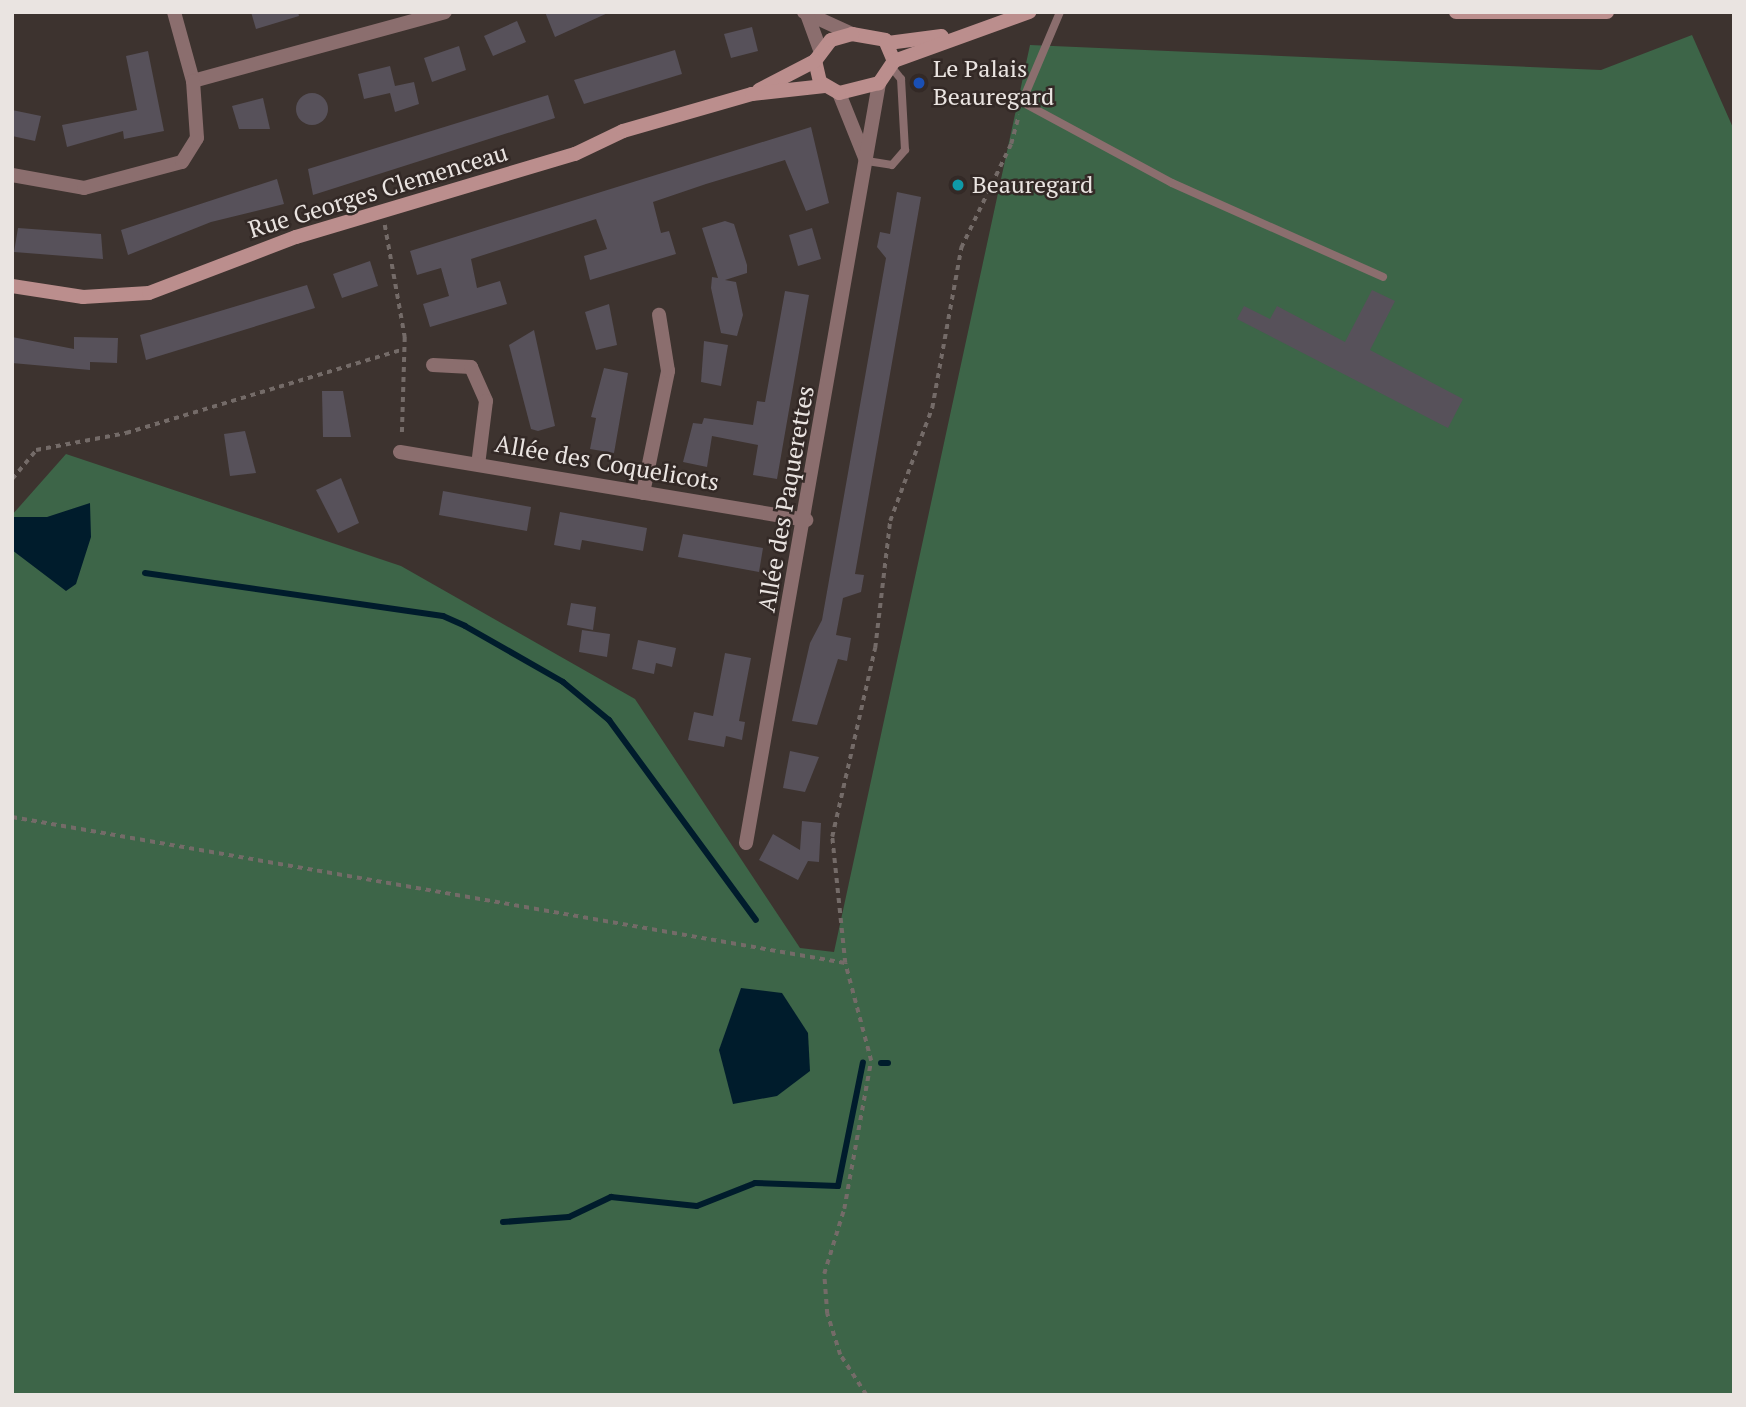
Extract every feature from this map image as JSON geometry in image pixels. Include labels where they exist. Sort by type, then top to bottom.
[{"type":"street","points":[[12,175],[84,188],[182,162],[197,138],[193,81],[174,12]]},
{"type":"street","points":[[193,81],[445,12]]},
{"type":"street","points":[[806,13],[825,86],[839,93],[878,83],[893,65],[954,35],[1028,12]]},
{"type":"street","points":[[1456,12],[1607,12]]},
{"type":"street","points":[[806,13],[852,34],[888,43],[954,35]]},
{"type":"street","name":"Rue Georges Clemenceau","points":[[752,94],[852,34]]},
{"type":"street","points":[[888,43],[893,65]]},
{"type":"street","name":"Allée des Paquerettes","points":[[746,843],[806,520],[878,83]]},
{"type":"street","name":"Rue Georges Clemenceau","points":[[12,286],[83,297],[149,293],[382,209],[422,203],[575,155],[623,131],[752,94],[825,86]]},
{"type":"street","points":[[839,93],[867,161]]},
{"type":"street","points":[[643,493],[668,371],[659,315]]},
{"type":"street","points":[[433,365],[471,367],[486,401],[478,465]]},
{"type":"street","name":"Allée des Coquelicots","points":[[400,452],[806,520]]},
{"type":"lane","points":[[1060,12],[1022,102],[1172,183],[1383,277]]},
{"type":"lane","points":[[867,161],[892,165],[905,150],[901,79],[893,65]]},
{"type":"path","points":[[866,1395],[840,1355],[827,1314],[824,1274],[844,1209],[871,1061],[845,963],[832,837],[875,648],[890,520],[932,408],[961,248],[1011,144],[1022,102]]},
{"type":"path","points":[[382,209],[405,349],[400,452]]},
{"type":"path","points":[[12,479],[36,450],[126,433],[405,349]]},
{"type":"path","points":[[12,817],[845,963]]},
{"type":"green space","points":[[1692,35],[1734,130],[1734,1395],[12,1395],[12,515],[66,454],[401,566],[635,699],[800,948],[834,952],[1030,45],[1601,70]]},
{"type":"water","points":[[90,503],[91,537],[76,584],[66,591],[12,550],[12,517],[47,517]]},
{"type":"water","points":[[741,988],[782,993],[808,1033],[810,1071],[777,1096],[733,1104],[719,1050]]},
{"type":"building","points":[[251,12],[298,12],[299,16],[256,29]]},
{"type":"building","points":[[545,12],[610,12],[555,37]]},
{"type":"building","points":[[517,21],[526,42],[493,56],[484,36]]},
{"type":"building","points":[[752,27],[758,51],[731,58],[724,34]]},
{"type":"building","points":[[459,46],[466,70],[432,82],[424,58]]},
{"type":"building","points":[[675,50],[682,74],[584,104],[574,80]]},
{"type":"building","points":[[148,51],[164,131],[124,139],[123,131],[67,147],[62,125],[137,110],[126,56]]},
{"type":"building","points":[[390,66],[395,86],[414,82],[419,104],[395,112],[390,93],[364,99],[358,74]]},
{"type":"building","points":[[312,93],[323,98],[328,109],[323,120],[312,125],[301,120],[296,109],[301,98]]},
{"type":"building","points":[[548,95],[555,118],[313,195],[308,169]]},
{"type":"building","points":[[263,98],[270,129],[239,129],[232,106]]},
{"type":"building","points":[[12,110],[41,116],[35,141],[12,136]]},
{"type":"building","points":[[811,127],[829,203],[806,211],[785,160],[706,184],[653,202],[661,233],[669,231],[676,254],[590,280],[584,256],[607,249],[596,219],[471,259],[477,288],[500,281],[507,304],[430,327],[423,304],[449,296],[441,268],[417,275],[410,251]]},
{"type":"building","points":[[277,179],[284,204],[211,222],[128,255],[121,230]]},
{"type":"building","points":[[897,192],[921,197],[855,574],[864,575],[861,592],[843,598],[836,635],[851,638],[847,661],[838,659],[817,725],[792,721],[810,643],[822,620],[886,258],[877,247],[880,232],[890,234]]},
{"type":"building","points":[[725,221],[734,224],[747,265],[747,273],[725,280],[736,282],[743,315],[737,336],[721,333],[711,288],[712,277],[718,278],[702,228]]},
{"type":"building","points":[[18,228],[101,234],[103,259],[14,252]]},
{"type":"building","points":[[812,228],[821,259],[798,266],[789,235]]},
{"type":"building","points":[[370,261],[378,286],[342,298],[333,274]]},
{"type":"building","points":[[307,285],[315,308],[146,360],[140,335]]},
{"type":"building","points":[[1372,290],[1395,301],[1370,350],[1463,399],[1448,428],[1237,319],[1244,306],[1270,319],[1277,306],[1345,342]]},
{"type":"building","points":[[785,291],[809,295],[777,479],[753,475],[758,445],[712,436],[707,467],[683,462],[693,423],[702,424],[704,418],[753,425],[757,401],[765,402]]},
{"type":"building","points":[[609,304],[617,345],[596,350],[585,312]]},
{"type":"building","points":[[534,330],[555,426],[538,431],[531,429],[509,345]]},
{"type":"building","points":[[12,337],[74,349],[74,337],[118,338],[117,363],[90,362],[90,370],[12,363]]},
{"type":"building","points":[[704,341],[728,345],[721,386],[701,382]]},
{"type":"building","points":[[604,368],[628,373],[614,453],[590,449],[596,418],[591,417]]},
{"type":"building","points":[[322,391],[343,391],[351,437],[323,437]]},
{"type":"building","points":[[245,431],[256,473],[230,476],[224,434]]},
{"type":"building","points":[[341,478],[359,523],[338,533],[316,490]]},
{"type":"building","points":[[443,491],[531,507],[527,531],[439,515]]},
{"type":"building","points":[[560,512],[647,528],[643,551],[582,540],[580,550],[554,545]]},
{"type":"building","points":[[683,534],[763,548],[759,572],[678,557]]},
{"type":"building","points":[[571,603],[596,607],[593,630],[567,625]]},
{"type":"building","points":[[582,630],[610,634],[607,657],[579,652]]},
{"type":"building","points":[[638,640],[676,648],[672,667],[656,663],[654,674],[632,669]]},
{"type":"building","points":[[725,653],[751,658],[739,721],[745,722],[742,740],[726,736],[724,747],[688,740],[694,712],[713,716]]},
{"type":"building","points":[[790,751],[819,757],[805,792],[783,788]]},
{"type":"building","points":[[802,821],[821,823],[819,862],[808,861],[798,880],[759,860],[773,834],[800,850]]},
{"type":"waterway","points":[[145,573],[443,616],[465,626],[563,682],[609,720],[756,920]]},
{"type":"waterway","points":[[503,1222],[569,1217],[611,1197],[697,1206],[755,1183],[838,1186],[863,1062]]},
{"type":"waterway","points":[[881,1063],[888,1063]]},
{"type":"place","name":"Le Palais Beauregard","points":[[919,83]]},
{"type":"place","name":"Beauregard","points":[[958,185]]}]
